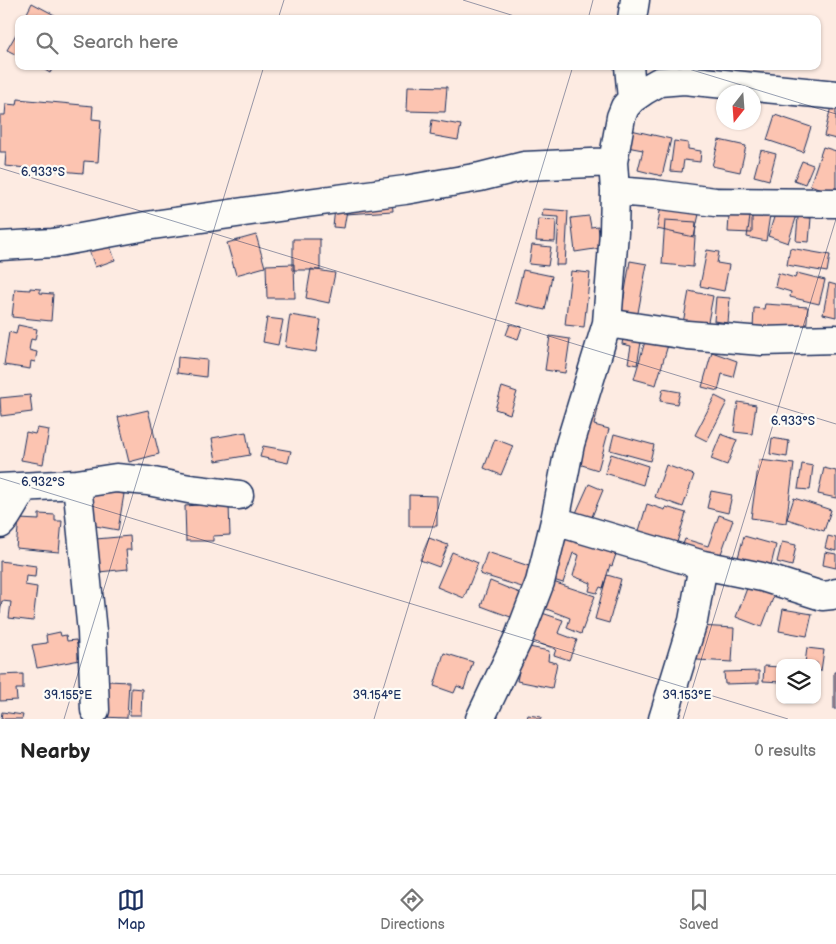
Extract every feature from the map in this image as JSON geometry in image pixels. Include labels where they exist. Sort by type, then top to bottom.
[{"type":"street","points":[[633,15],[635,0]]},
{"type":"street","points":[[629,70],[632,99]]},
{"type":"street","points":[[480,719],[519,637],[540,582],[555,521],[570,444],[607,323],[614,232],[615,191],[613,162],[621,117],[625,107],[632,99],[659,82],[684,80],[836,95]]},
{"type":"street","points":[[0,246],[53,243],[146,226],[405,190],[480,177],[524,166],[613,162]]},
{"type":"street","points":[[615,191],[715,202],[836,203]]},
{"type":"street","points":[[607,323],[687,335],[762,340],[836,339]]},
{"type":"street","points":[[0,524],[4,522],[15,501],[12,488],[77,484],[116,478],[239,495]]},
{"type":"street","points":[[77,484],[90,598],[95,710]]},
{"type":"street","points":[[555,521],[703,565],[762,577],[822,596],[836,593]]},
{"type":"street","points":[[663,719],[693,621],[703,565]]},
{"type":"building","points":[[32,3],[54,15],[26,15]]},
{"type":"building","points":[[15,36],[15,54],[7,50]]},
{"type":"building","points":[[408,86],[447,87],[445,112],[407,111]]},
{"type":"building","points":[[18,99],[93,106],[92,119],[101,120],[98,162],[84,161],[83,173],[5,166],[6,152],[0,152],[0,115],[5,115],[6,104],[17,105]]},
{"type":"building","points":[[832,102],[836,103],[836,139],[824,136]]},
{"type":"building","points":[[775,115],[811,127],[803,152],[767,140]]},
{"type":"building","points":[[432,120],[461,125],[458,140],[430,135]]},
{"type":"building","points":[[631,130],[671,139],[662,176],[638,170],[643,150],[627,147]]},
{"type":"building","points":[[719,140],[746,146],[740,172],[712,166]]},
{"type":"building","points":[[674,141],[688,143],[688,149],[701,151],[700,162],[684,160],[682,172],[670,171]]},
{"type":"building","points":[[823,147],[836,151],[836,194],[810,185]]},
{"type":"building","points":[[761,150],[776,154],[769,180],[754,176]]},
{"type":"building","points":[[802,161],[813,165],[805,184],[794,180]]},
{"type":"building","points":[[392,199],[393,211],[346,214],[345,201]]},
{"type":"building","points":[[752,204],[771,208],[766,241],[747,237]]},
{"type":"building","points":[[661,205],[699,214],[694,237],[657,229]]},
{"type":"building","points":[[778,205],[798,212],[788,243],[768,236]]},
{"type":"building","points":[[335,208],[347,210],[344,228],[333,227]]},
{"type":"building","points":[[543,209],[568,211],[565,265],[556,265],[559,217],[542,216]]},
{"type":"building","points":[[589,216],[591,227],[598,226],[601,248],[575,252],[571,218]]},
{"type":"building","points":[[729,216],[752,217],[752,233],[728,232]]},
{"type":"building","points":[[798,217],[811,218],[809,242],[796,241]]},
{"type":"building","points":[[538,219],[556,220],[555,242],[536,241]]},
{"type":"building","points":[[665,220],[696,222],[693,267],[662,264]]},
{"type":"building","points":[[256,235],[265,267],[236,275],[227,243]]},
{"type":"building","points":[[293,239],[320,239],[320,270],[293,270]]},
{"type":"building","points":[[109,243],[115,260],[95,267],[89,250]]},
{"type":"building","points":[[532,245],[551,247],[548,266],[529,264]]},
{"type":"building","points":[[790,248],[830,255],[827,272],[787,265]]},
{"type":"building","points":[[707,250],[719,252],[717,263],[729,265],[724,291],[700,286]]},
{"type":"building","points":[[630,261],[647,264],[637,318],[621,315]]},
{"type":"building","points":[[294,264],[295,298],[267,298],[266,265]]},
{"type":"building","points":[[311,269],[335,273],[329,303],[306,298]]},
{"type":"building","points":[[523,270],[552,276],[545,310],[515,303]]},
{"type":"building","points":[[571,271],[590,273],[584,327],[565,325]]},
{"type":"building","points":[[778,273],[795,278],[797,273],[825,280],[819,304],[790,297],[791,292],[775,287]]},
{"type":"building","points":[[829,283],[836,285],[836,317],[823,314]]},
{"type":"building","points":[[30,288],[40,289],[40,293],[53,294],[51,321],[12,317],[15,289],[30,290]]},
{"type":"building","points":[[689,291],[713,296],[707,327],[683,323]]},
{"type":"building","points":[[716,297],[730,298],[728,323],[714,321]]},
{"type":"building","points":[[765,304],[808,307],[806,333],[753,329],[754,308],[764,309]]},
{"type":"building","points":[[290,315],[321,320],[316,352],[285,347]]},
{"type":"building","points":[[267,318],[283,320],[278,345],[263,342]]},
{"type":"building","points":[[510,324],[522,327],[518,339],[506,335]]},
{"type":"building","points":[[18,325],[37,329],[35,340],[31,339],[29,350],[37,352],[35,362],[31,361],[30,369],[4,365],[9,332],[16,334]]},
{"type":"building","points":[[624,333],[642,337],[637,365],[628,363],[631,346],[622,344]]},
{"type":"building","points":[[550,336],[570,339],[565,373],[545,370]]},
{"type":"building","points":[[646,338],[668,345],[656,385],[634,379]]},
{"type":"building","points":[[712,352],[737,361],[733,377],[722,374],[718,391],[702,387]]},
{"type":"building","points":[[178,357],[207,360],[206,377],[177,373]]},
{"type":"building","points":[[502,387],[517,392],[510,414],[495,409]]},
{"type":"building","points":[[663,389],[680,392],[677,404],[660,401]]},
{"type":"building","points":[[30,395],[32,412],[1,416],[0,398]]},
{"type":"building","points":[[715,396],[727,402],[707,441],[695,435]]},
{"type":"building","points":[[738,402],[756,405],[752,434],[734,432]]},
{"type":"building","points":[[585,406],[598,409],[594,425],[609,429],[598,470],[569,461]]},
{"type":"building","points":[[148,410],[159,454],[129,462],[118,417]]},
{"type":"building","points":[[37,428],[49,430],[43,464],[21,460],[26,432],[35,434]]},
{"type":"building","points":[[246,432],[250,455],[216,461],[212,438]]},
{"type":"building","points":[[614,434],[654,445],[650,461],[610,450]]},
{"type":"building","points":[[721,434],[737,440],[727,465],[711,459]]},
{"type":"building","points":[[772,438],[789,441],[787,457],[770,454]]},
{"type":"building","points":[[495,439],[513,446],[501,475],[484,468]]},
{"type":"building","points":[[263,446],[291,451],[288,463],[260,457]]},
{"type":"building","points":[[611,454],[648,466],[643,485],[605,473]]},
{"type":"building","points":[[759,460],[794,464],[786,523],[751,518]]},
{"type":"building","points":[[802,464],[813,466],[810,490],[798,489]]},
{"type":"building","points":[[666,465],[694,475],[683,507],[655,497]]},
{"type":"building","points":[[824,468],[836,471],[836,498],[818,494]]},
{"type":"building","points":[[589,484],[603,490],[591,519],[576,513]]},
{"type":"building","points":[[90,489],[124,494],[118,530],[85,524]]},
{"type":"building","points":[[711,491],[732,495],[728,513],[707,508]]},
{"type":"building","points":[[409,495],[437,496],[437,526],[409,526]]},
{"type":"building","points":[[794,498],[831,510],[824,531],[787,519]]},
{"type":"building","points":[[198,499],[229,505],[230,535],[213,536],[213,541],[186,541],[185,506],[198,505]]},
{"type":"building","points":[[647,504],[665,510],[666,507],[686,513],[674,552],[638,534]]},
{"type":"building","points":[[39,514],[55,515],[55,521],[62,521],[59,552],[16,548],[19,519],[39,520]]},
{"type":"building","points":[[719,515],[733,520],[717,565],[680,552],[685,539],[708,546]]},
{"type":"building","points":[[565,527],[619,545],[603,588],[600,587],[597,593],[589,591],[591,583],[573,576],[579,555],[573,553],[563,583],[550,579]]},
{"type":"building","points":[[130,536],[131,550],[126,550],[128,569],[99,572],[96,539]]},
{"type":"building","points":[[744,536],[776,545],[770,569],[737,561]]},
{"type":"building","points":[[828,536],[836,538],[836,551],[825,548]]},
{"type":"building","points":[[429,538],[448,545],[439,567],[420,560]]},
{"type":"building","points":[[782,542],[796,545],[792,566],[777,562]]},
{"type":"building","points":[[452,552],[478,563],[464,598],[437,587]]},
{"type":"building","points":[[487,552],[532,567],[525,588],[480,574]]},
{"type":"building","points":[[825,552],[836,554],[836,568],[823,565]]},
{"type":"building","points":[[0,561],[36,566],[35,577],[26,576],[25,585],[37,587],[33,621],[9,618],[11,602],[2,601],[0,613]]},
{"type":"building","points":[[607,575],[621,579],[609,623],[595,619]]},
{"type":"building","points":[[490,581],[525,595],[516,619],[481,606]]},
{"type":"building","points":[[553,582],[595,596],[581,634],[567,628],[570,618],[544,608]]},
{"type":"building","points":[[749,583],[775,593],[762,627],[736,617]]},
{"type":"building","points":[[783,609],[812,614],[807,636],[779,631]]},
{"type":"building","points":[[542,613],[563,620],[558,633],[577,640],[569,660],[554,655],[556,649],[532,641]]},
{"type":"building","points":[[699,626],[734,628],[732,662],[697,660]]},
{"type":"building","points":[[60,632],[61,636],[66,635],[67,641],[76,640],[80,660],[37,668],[32,645],[47,643],[46,635]]},
{"type":"building","points":[[524,646],[549,651],[548,661],[557,663],[552,688],[517,681]]},
{"type":"building","points":[[807,648],[824,650],[821,671],[821,659],[806,659]]},
{"type":"building","points":[[444,653],[473,662],[464,689],[457,686],[454,693],[434,686]]},
{"type":"building","points":[[764,666],[776,667],[776,682],[763,681]]},
{"type":"building","points":[[759,671],[759,683],[725,684],[724,672]]},
{"type":"building","points":[[834,672],[836,672],[836,709],[834,709]]},
{"type":"building","points":[[23,674],[23,689],[16,689],[17,700],[0,701],[0,675]]},
{"type":"building","points":[[108,681],[129,682],[127,718],[100,717],[108,688]]},
{"type":"building","points":[[131,688],[142,689],[141,715],[130,715]]},
{"type":"building","points":[[2,712],[23,715],[22,719],[1,719]]},
{"type":"building","points":[[528,715],[541,717],[541,719],[527,719]]}]
